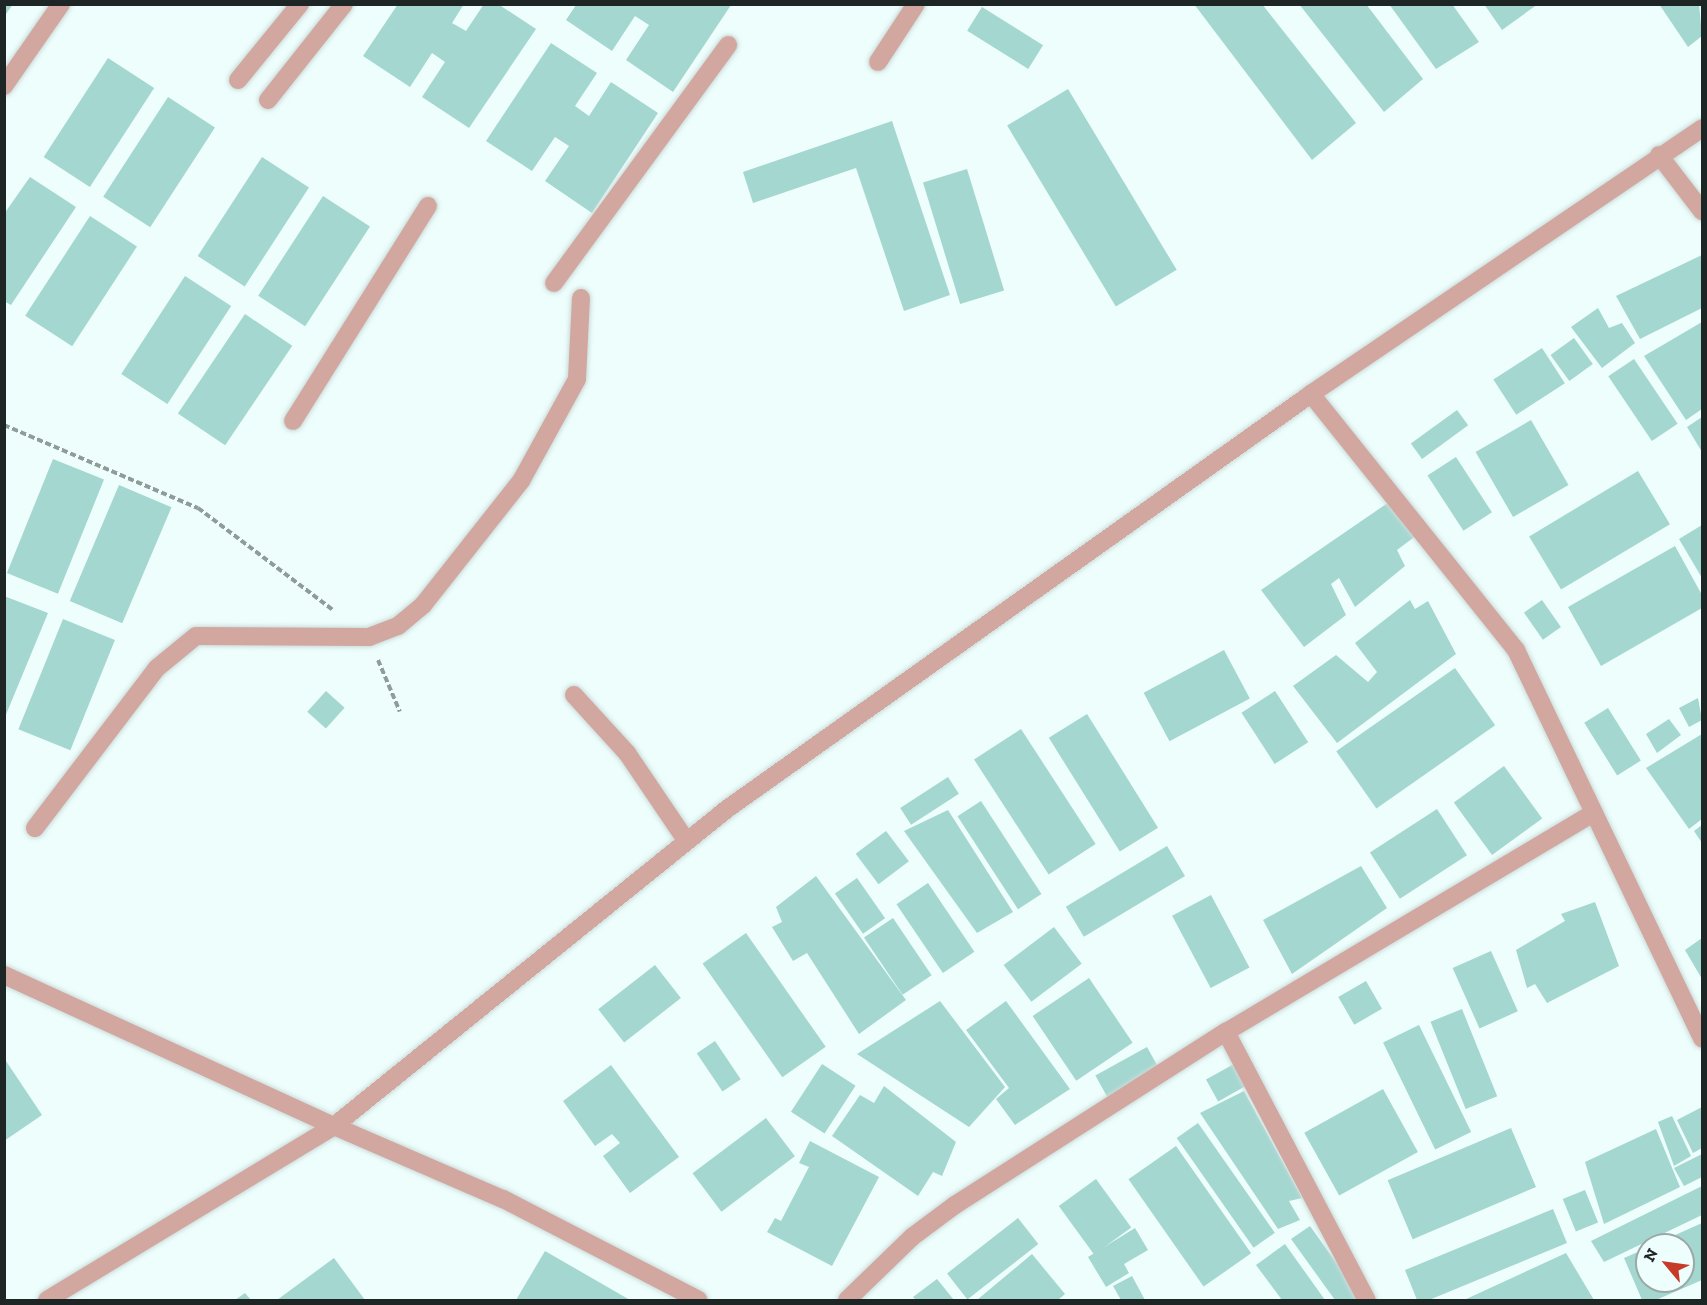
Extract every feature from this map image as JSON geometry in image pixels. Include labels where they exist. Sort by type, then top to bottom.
[{"type":"street","points":[[4,86],[61,4]]},
{"type":"street","points":[[238,80],[300,4]]},
{"type":"street","points":[[268,100],[344,4]]},
{"type":"street","points":[[878,62],[916,4]]},
{"type":"street","points":[[554,283],[728,45]]},
{"type":"street","points":[[47,1300],[334,1126],[686,840],[1311,394],[1659,155],[1702,128]]},
{"type":"street","points":[[1659,155],[1702,211]]},
{"type":"street","points":[[293,421],[428,206]]},
{"type":"street","points":[[35,828],[157,668],[196,636],[369,637],[398,626],[423,605],[521,481],[577,379],[581,298]]},
{"type":"street","points":[[1311,394],[1516,650],[1702,1039]]},
{"type":"street","points":[[574,694],[627,753],[686,840]]},
{"type":"street","points":[[846,1300],[912,1237],[955,1204],[1226,1032],[1594,813]]},
{"type":"street","points":[[4,975],[334,1126],[503,1199],[694,1300]]},
{"type":"street","points":[[1226,1032],[1367,1300]]},
{"type":"path","points":[[4,425],[198,508],[369,637],[400,712]]},
{"type":"building","points":[[4,4],[13,4],[4,17]]},
{"type":"building","points":[[398,4],[464,4],[452,23],[466,31],[484,4],[498,4],[536,29],[469,128],[422,97],[445,62],[432,53],[410,87],[363,56]]},
{"type":"building","points":[[1194,4],[1262,4],[1356,123],[1312,160]]},
{"type":"building","points":[[1299,4],[1366,4],[1423,79],[1384,112]]},
{"type":"building","points":[[1389,4],[1452,4],[1479,42],[1436,69]]},
{"type":"building","points":[[1484,4],[1538,4],[1502,30]]},
{"type":"building","points":[[1659,4],[1699,4],[1702,36],[1688,47]]},
{"type":"building","points":[[576,5],[731,5],[673,92],[626,60],[649,25],[635,16],[612,51],[566,20]]},
{"type":"building","points":[[982,7],[1043,45],[1028,69],[967,31]]},
{"type":"building","points":[[551,43],[597,73],[575,106],[589,116],[611,82],[658,113],[592,213],[545,181],[569,146],[555,137],[532,171],[486,141]]},
{"type":"building","points":[[108,58],[154,88],[90,187],[44,157]]},
{"type":"building","points":[[1068,89],[1177,270],[1116,306],[1007,126]]},
{"type":"building","points":[[168,97],[215,127],[150,227],[103,197]]},
{"type":"building","points":[[892,121],[950,295],[904,311],[856,168],[753,203],[743,172]]},
{"type":"building","points":[[262,157],[309,187],[245,286],[198,256]]},
{"type":"building","points":[[967,169],[1004,290],[960,304],[923,182]]},
{"type":"building","points":[[30,177],[76,207],[11,305],[4,301],[4,214]]},
{"type":"building","points":[[323,196],[370,226],[305,326],[258,296]]},
{"type":"building","points":[[90,216],[137,246],[72,346],[25,316]]},
{"type":"building","points":[[1702,255],[1702,308],[1640,339],[1616,296]]},
{"type":"building","points":[[185,276],[231,306],[167,404],[121,374]]},
{"type":"building","points":[[1598,308],[1609,328],[1622,323],[1635,343],[1602,368],[1571,327]]},
{"type":"building","points":[[245,314],[292,346],[225,445],[178,413]]},
{"type":"building","points":[[1702,322],[1702,409],[1686,420],[1644,356]]},
{"type":"building","points":[[1574,338],[1593,364],[1569,381],[1551,355]]},
{"type":"building","points":[[1542,348],[1565,383],[1516,415],[1493,380]]},
{"type":"building","points":[[1634,359],[1678,424],[1652,441],[1608,376]]},
{"type":"building","points":[[1457,410],[1468,425],[1422,459],[1411,444]]},
{"type":"building","points":[[1702,417],[1702,452],[1687,427]]},
{"type":"building","points":[[1531,420],[1568,485],[1513,517],[1476,452]]},
{"type":"building","points":[[1456,457],[1492,512],[1463,531],[1427,476]]},
{"type":"building","points":[[53,459],[104,480],[58,594],[7,573]]},
{"type":"building","points":[[1638,471],[1670,524],[1561,590],[1529,536]]},
{"type":"building","points":[[119,485],[171,507],[122,623],[70,601]]},
{"type":"building","points":[[1392,500],[1417,535],[1397,550],[1405,566],[1355,607],[1339,578],[1331,584],[1346,615],[1304,647],[1261,590]]},
{"type":"building","points":[[1702,525],[1702,578],[1679,539]]},
{"type":"building","points":[[1675,546],[1702,595],[1702,608],[1601,666],[1568,607]]},
{"type":"building","points":[[4,596],[48,613],[5,717],[4,717]]},
{"type":"building","points":[[1410,600],[1415,609],[1428,601],[1456,654],[1337,743],[1293,686],[1336,655],[1368,682],[1377,672],[1355,643]]},
{"type":"building","points":[[1542,600],[1561,627],[1543,640],[1524,613]]},
{"type":"building","points":[[63,619],[115,640],[70,750],[18,729]]},
{"type":"building","points":[[1224,650],[1250,699],[1169,741],[1144,693]]},
{"type":"building","points":[[1455,668],[1495,725],[1376,809],[1336,751]]},
{"type":"building","points":[[326,691],[345,708],[326,729],[307,712]]},
{"type":"building","points":[[1275,691],[1308,742],[1275,764],[1241,713]]},
{"type":"building","points":[[1698,698],[1702,720],[1689,727],[1679,708]]},
{"type":"building","points":[[1608,708],[1641,761],[1617,775],[1584,723]]},
{"type":"building","points":[[1087,714],[1158,828],[1120,851],[1049,738]]},
{"type":"building","points":[[1669,719],[1681,735],[1657,753],[1646,734]]},
{"type":"building","points":[[1021,729],[1096,844],[1049,874],[974,759]]},
{"type":"building","points":[[1702,734],[1702,819],[1689,829],[1646,768]]},
{"type":"building","points":[[1504,766],[1542,819],[1492,855],[1454,802]]},
{"type":"building","points":[[948,777],[959,794],[911,825],[900,808]]},
{"type":"building","points":[[981,801],[1041,894],[1018,909],[958,816]]},
{"type":"building","points":[[1437,809],[1467,855],[1400,899],[1370,853]]},
{"type":"building","points":[[948,810],[1013,912],[977,933],[904,831]]},
{"type":"building","points":[[1702,825],[1702,843],[1694,831]]},
{"type":"building","points":[[886,831],[909,861],[879,884],[856,854]]},
{"type":"building","points":[[1167,846],[1185,876],[1084,937],[1066,907]]},
{"type":"building","points":[[1361,866],[1387,908],[1292,974],[1263,920]]},
{"type":"building","points":[[816,876],[906,1000],[859,1034],[807,953],[793,961],[772,927],[782,922],[776,907]]},
{"type":"building","points":[[857,878],[885,918],[863,934],[835,893]]},
{"type":"building","points":[[928,883],[974,952],[943,973],[896,904]]},
{"type":"building","points":[[1211,895],[1249,967],[1211,988],[1172,916]]},
{"type":"building","points":[[1595,902],[1619,966],[1547,1003],[1535,984],[1527,988],[1516,950],[1565,921],[1561,914]]},
{"type":"building","points":[[893,918],[932,975],[903,995],[864,938]]},
{"type":"building","points":[[1054,927],[1082,964],[1031,1002],[1004,965]]},
{"type":"building","points":[[746,933],[826,1047],[782,1077],[703,963]]},
{"type":"building","points":[[1702,938],[1702,979],[1685,950]]},
{"type":"building","points":[[1491,951],[1518,1011],[1479,1028],[1453,968]]},
{"type":"building","points":[[655,965],[681,998],[624,1042],[598,1009]]},
{"type":"building","points":[[1089,978],[1133,1043],[1076,1081],[1033,1016]]},
{"type":"building","points":[[1366,981],[1382,1009],[1354,1025],[1338,997]]},
{"type":"building","points":[[940,1001],[1005,1087],[969,1127],[857,1054]]},
{"type":"building","points":[[1006,1001],[1070,1089],[1015,1125],[996,1099],[1009,1088],[966,1030]]},
{"type":"building","points":[[1462,1009],[1497,1096],[1466,1109],[1430,1022]]},
{"type":"building","points":[[1419,1025],[1471,1132],[1435,1149],[1383,1043]]},
{"type":"building","points":[[715,1041],[741,1079],[722,1091],[697,1053]]},
{"type":"building","points":[[1147,1047],[1160,1070],[1108,1098],[1095,1076]]},
{"type":"building","points":[[4,1058],[42,1115],[4,1141]]},
{"type":"building","points":[[822,1064],[856,1086],[825,1134],[791,1112]]},
{"type":"building","points":[[1234,1064],[1246,1086],[1218,1101],[1206,1080]]},
{"type":"building","points":[[611,1065],[679,1157],[630,1193],[603,1156],[620,1143],[612,1134],[595,1146],[563,1101]]},
{"type":"building","points":[[884,1086],[956,1142],[942,1176],[933,1172],[918,1196],[832,1136],[860,1095],[874,1103]]},
{"type":"building","points":[[1383,1089],[1418,1152],[1339,1196],[1304,1133]]},
{"type":"building","points":[[1244,1091],[1302,1198],[1289,1201],[1300,1220],[1278,1229],[1200,1113]]},
{"type":"building","points":[[1702,1107],[1702,1148],[1693,1153],[1677,1120]]},
{"type":"building","points":[[1672,1116],[1691,1156],[1674,1166],[1658,1122]]},
{"type":"building","points":[[766,1118],[795,1156],[721,1212],[693,1173]]},
{"type":"building","points":[[1198,1123],[1275,1233],[1254,1248],[1177,1138]]},
{"type":"building","points":[[1511,1128],[1536,1187],[1413,1239],[1388,1180]]},
{"type":"building","points":[[1656,1129],[1680,1187],[1604,1224],[1585,1162]]},
{"type":"building","points":[[810,1141],[879,1177],[832,1266],[767,1232],[775,1218],[781,1221],[809,1167],[799,1163]]},
{"type":"building","points":[[1176,1146],[1251,1253],[1204,1287],[1128,1179]]},
{"type":"building","points":[[1702,1154],[1702,1177],[1684,1186],[1674,1168]]},
{"type":"building","points":[[1096,1179],[1131,1228],[1094,1255],[1059,1206]]},
{"type":"building","points":[[1702,1186],[1702,1215],[1664,1233],[1635,1233],[1635,1247],[1604,1262],[1591,1241]]},
{"type":"building","points":[[1585,1190],[1598,1222],[1576,1231],[1563,1199]]},
{"type":"building","points":[[1553,1209],[1567,1243],[1429,1300],[1417,1300],[1405,1270]]},
{"type":"building","points":[[1018,1218],[1038,1244],[967,1299],[947,1273]]},
{"type":"building","points":[[1702,1223],[1702,1280],[1695,1283],[1695,1233],[1680,1233]]},
{"type":"building","points":[[1310,1226],[1363,1300],[1335,1300],[1291,1239]]},
{"type":"building","points":[[1135,1228],[1148,1250],[1124,1264],[1129,1273],[1106,1287],[1088,1257]]},
{"type":"building","points":[[1285,1244],[1325,1300],[1282,1300],[1256,1265]]},
{"type":"building","points":[[545,1251],[630,1300],[516,1300]]},
{"type":"building","points":[[1566,1253],[1594,1300],[1464,1300]]},
{"type":"building","points":[[1635,1253],[1635,1284],[1624,1258]]},
{"type":"building","points":[[1032,1254],[1065,1294],[1058,1300],[977,1300]]},
{"type":"building","points":[[334,1258],[365,1300],[277,1300]]},
{"type":"building","points":[[1132,1276],[1145,1300],[1121,1300],[1113,1286]]},
{"type":"building","points":[[937,1279],[954,1300],[916,1300],[913,1297]]},
{"type":"building","points":[[245,1293],[251,1300],[235,1300]]},
{"type":"building","points":[[1639,1293],[1672,1293],[1656,1300],[1642,1300]]}]
